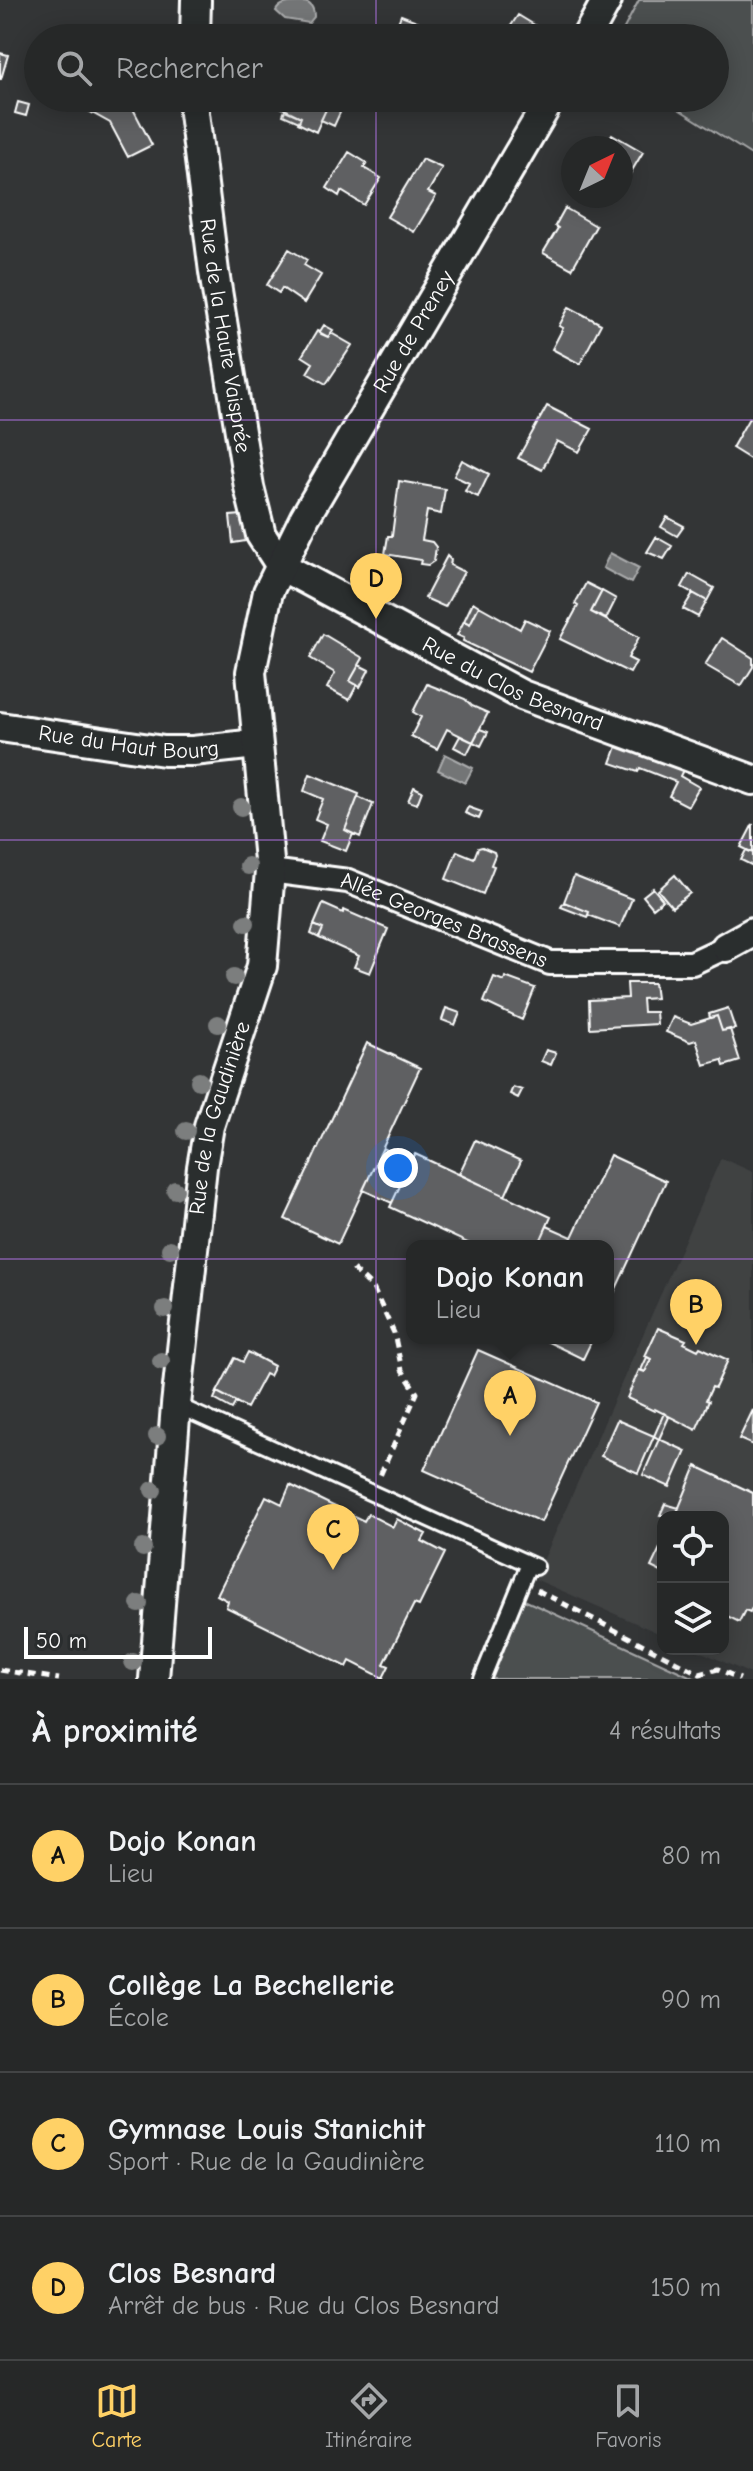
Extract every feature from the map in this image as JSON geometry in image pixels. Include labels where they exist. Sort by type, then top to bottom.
[{"type":"street","points":[[195,24],[196,0]]},
{"type":"street","points":[[594,24],[607,0]]},
{"type":"street","name":"Rue de la Haute Vaisprée","points":[[194,112],[214,272],[249,487],[261,535],[281,566]]},
{"type":"street","name":"Rue de Preney","points":[[281,566],[305,517],[543,112]]},
{"type":"street","name":"Rue de la Gaudinière","points":[[154,1679],[176,1405],[202,1167],[209,1126],[262,966],[270,871],[251,672],[268,592],[281,566]]},
{"type":"street","name":"Rue du Clos Besnard","points":[[281,566],[522,695],[753,780]]},
{"type":"street","name":"Rue du Haut Bourg","points":[[0,727],[164,751],[256,744]]},
{"type":"street","name":"Allée Georges Brassens","points":[[270,871],[348,881],[550,963],[692,963],[753,932]]},
{"type":"lane","points":[[176,1405],[533,1566],[521,1582],[482,1679]]},
{"type":"path","points":[[353,1269],[373,1288],[394,1333],[402,1370],[417,1393],[371,1493]]},
{"type":"path","points":[[521,1582],[700,1674],[718,1669],[740,1679]]},
{"type":"path","points":[[0,1670],[59,1679]]},
{"type":"shaded area","points":[[639,0],[753,0],[753,156],[683,112],[729,112],[729,24],[626,24]]},
{"type":"shaded area","points":[[304,2],[311,5],[314,12],[309,23],[285,19],[276,11],[284,4]]},
{"type":"shaded area","points":[[610,553],[639,568],[631,583],[603,568]]},
{"type":"shaded area","points":[[445,754],[473,768],[465,783],[438,770]]},
{"type":"shaded area","points":[[721,1158],[753,1172],[753,1675],[708,1655],[729,1655],[729,1511],[657,1511],[657,1632],[535,1579]]},
{"type":"shaded area","points":[[524,1600],[696,1679],[492,1679]]},
{"type":"building","points":[[401,15],[425,24],[397,24]]},
{"type":"building","points":[[518,15],[533,24],[512,24]]},
{"type":"building","points":[[0,53],[8,55],[1,79],[0,79]]},
{"type":"building","points":[[18,102],[24,104],[26,116],[15,113]]},
{"type":"building","points":[[90,112],[135,112],[152,145],[128,157],[110,123]]},
{"type":"building","points":[[290,112],[301,117],[299,122],[283,115]]},
{"type":"building","points":[[291,112],[325,112],[316,132],[298,123],[301,117]]},
{"type":"building","points":[[325,112],[340,112],[334,126],[321,120]]},
{"type":"building","points":[[633,146],[643,152],[633,169]]},
{"type":"building","points":[[349,152],[367,163],[364,168],[381,178],[364,205],[341,191],[339,196],[327,188]]},
{"type":"building","points":[[422,159],[442,168],[428,192],[436,196],[414,232],[387,217]]},
{"type":"building","points":[[565,208],[596,226],[572,269],[543,253],[558,228],[555,226]]},
{"type":"building","points":[[289,249],[307,260],[304,265],[321,275],[304,303],[282,288],[279,293],[267,285]]},
{"type":"building","points":[[569,307],[601,324],[580,364],[552,349]]},
{"type":"building","points":[[324,325],[333,330],[328,337],[319,333]]},
{"type":"building","points":[[317,331],[328,337],[331,333],[352,345],[326,384],[307,373],[313,363],[302,356]]},
{"type":"building","points":[[547,406],[592,429],[579,452],[557,441],[542,470],[518,458]]},
{"type":"building","points":[[749,418],[753,420],[753,461],[732,448]]},
{"type":"building","points":[[462,460],[489,474],[478,497],[465,491],[469,483],[454,476]]},
{"type":"building","points":[[399,481],[445,489],[441,514],[427,511],[422,540],[432,542],[436,547],[434,561],[428,565],[420,564],[421,560],[385,554],[388,536],[392,536]]},
{"type":"building","points":[[242,515],[246,541],[233,543],[230,516]]},
{"type":"building","points":[[667,517],[684,526],[677,536],[661,527]]},
{"type":"building","points":[[656,537],[672,546],[664,559],[647,552]]},
{"type":"building","points":[[447,556],[451,560],[450,565],[464,572],[445,607],[425,598]]},
{"type":"building","points":[[689,574],[714,588],[707,601],[682,587]]},
{"type":"building","points":[[586,583],[602,591],[591,612],[639,637],[628,658],[636,662],[630,673],[560,639],[578,606],[575,604]]},
{"type":"building","points":[[602,591],[616,599],[606,619],[591,612]]},
{"type":"building","points":[[693,593],[707,601],[698,617],[683,609]]},
{"type":"building","points":[[473,602],[479,606],[470,624],[464,621]]},
{"type":"building","points":[[479,606],[520,629],[525,619],[550,631],[529,672],[463,641],[464,638],[457,635],[464,621],[470,624]]},
{"type":"building","points":[[323,634],[363,658],[350,681],[357,685],[349,700],[327,688],[335,673],[310,658]]},
{"type":"building","points":[[722,638],[753,658],[753,667],[741,686],[705,665]]},
{"type":"building","points":[[359,665],[369,670],[360,687],[350,681]]},
{"type":"building","points":[[427,684],[465,699],[488,713],[473,742],[447,729],[437,749],[411,736],[421,717],[413,712]]},
{"type":"building","points":[[480,729],[488,732],[481,746],[473,742]]},
{"type":"building","points":[[460,736],[473,742],[467,754],[454,747]]},
{"type":"building","points":[[619,741],[685,766],[680,776],[699,787],[688,806],[669,796],[676,782],[640,768],[638,772],[611,763]]},
{"type":"building","points":[[310,774],[359,794],[345,830],[353,834],[346,851],[320,841],[327,824],[315,819],[323,799],[304,791]]},
{"type":"building","points":[[414,787],[422,791],[417,804],[408,801]]},
{"type":"building","points":[[358,797],[373,804],[360,837],[345,830]]},
{"type":"building","points":[[468,807],[482,812],[479,819],[465,813]]},
{"type":"building","points":[[753,824],[753,853],[741,847]]},
{"type":"building","points":[[482,847],[495,855],[483,894],[446,879],[457,851],[474,858],[478,848]]},
{"type":"building","points":[[746,850],[753,853],[753,866],[741,860]]},
{"type":"building","points":[[675,875],[690,893],[672,907],[658,890]]},
{"type":"building","points":[[574,876],[632,899],[620,927],[564,902]]},
{"type":"building","points":[[653,888],[663,900],[653,908],[643,896]]},
{"type":"building","points":[[564,902],[589,912],[587,917],[561,907]]},
{"type":"building","points":[[323,904],[388,929],[370,973],[354,967],[359,956],[319,938],[323,929],[314,925]]},
{"type":"building","points":[[314,925],[323,929],[319,938],[311,934]]},
{"type":"building","points":[[494,977],[504,981],[505,977],[535,988],[522,1020],[484,1002]]},
{"type":"building","points":[[627,983],[654,983],[656,998],[642,999],[643,1012],[656,1012],[657,1024],[590,1028],[589,1000],[628,998]]},
{"type":"building","points":[[446,1008],[460,1013],[455,1025],[442,1020]]},
{"type":"building","points":[[728,1008],[735,1029],[722,1031],[717,1016],[710,1018],[709,1014]]},
{"type":"building","points":[[717,1016],[722,1031],[730,1029],[740,1061],[724,1066],[722,1060],[704,1065],[696,1040],[690,1042],[666,1032],[673,1017],[691,1024]]},
{"type":"building","points":[[367,1043],[420,1068],[338,1244],[285,1219]]},
{"type":"building","points":[[546,1050],[556,1053],[551,1065],[541,1061]]},
{"type":"building","points":[[513,1087],[522,1090],[518,1098],[510,1094]]},
{"type":"building","points":[[475,1140],[521,1161],[505,1196],[459,1174]]},
{"type":"building","points":[[383,1148],[411,1162],[392,1203],[363,1190]]},
{"type":"building","points":[[415,1154],[551,1217],[541,1240],[461,1240],[390,1207]]},
{"type":"building","points":[[610,1155],[666,1181],[614,1293],[614,1240],[571,1240]]},
{"type":"building","points":[[547,1226],[572,1237],[571,1240],[541,1240]]},
{"type":"building","points":[[658,1328],[686,1340],[684,1343],[698,1350],[700,1347],[728,1360],[706,1400],[709,1401],[696,1430],[627,1398],[639,1370],[645,1372],[651,1359],[645,1356]]},
{"type":"building","points":[[552,1344],[590,1344],[583,1359]]},
{"type":"building","points":[[478,1350],[596,1402],[541,1522],[424,1470]]},
{"type":"building","points":[[248,1352],[274,1366],[269,1376],[265,1374],[247,1408],[217,1392],[235,1358],[243,1362]]},
{"type":"building","points":[[647,1357],[651,1359],[645,1372],[641,1370]]},
{"type":"building","points":[[217,1392],[236,1402],[232,1409],[214,1399]]},
{"type":"building","points":[[753,1410],[753,1445],[739,1439]]},
{"type":"building","points":[[664,1413],[669,1417],[659,1439],[654,1436]]},
{"type":"building","points":[[617,1420],[654,1436],[638,1473],[601,1456]]},
{"type":"building","points":[[659,1439],[686,1451],[670,1487],[643,1475]]},
{"type":"building","points":[[696,1466],[753,1493],[753,1606],[750,1612],[745,1610],[739,1622],[729,1617],[729,1511],[677,1511]]},
{"type":"building","points":[[290,1485],[364,1521],[368,1514],[393,1527],[397,1519],[426,1534],[422,1541],[445,1553],[419,1606],[414,1604],[384,1664],[389,1666],[383,1678],[350,1661],[347,1667],[226,1607],[228,1601],[217,1595],[266,1496],[282,1504]]},
{"type":"building","points":[[665,1504],[679,1508],[678,1511],[662,1511]]},
{"type":"building","points":[[657,1554],[657,1570],[651,1567]]},
{"type":"place","name":"Clos Besnard","points":[[376,619]]},
{"type":"place","name":"Collège La Bechellerie","points":[[696,1345]]},
{"type":"place","name":"Dojo Konan","points":[[510,1436]]},
{"type":"place","name":"Gymnase Louis Stanichit","points":[[333,1570]]}]
